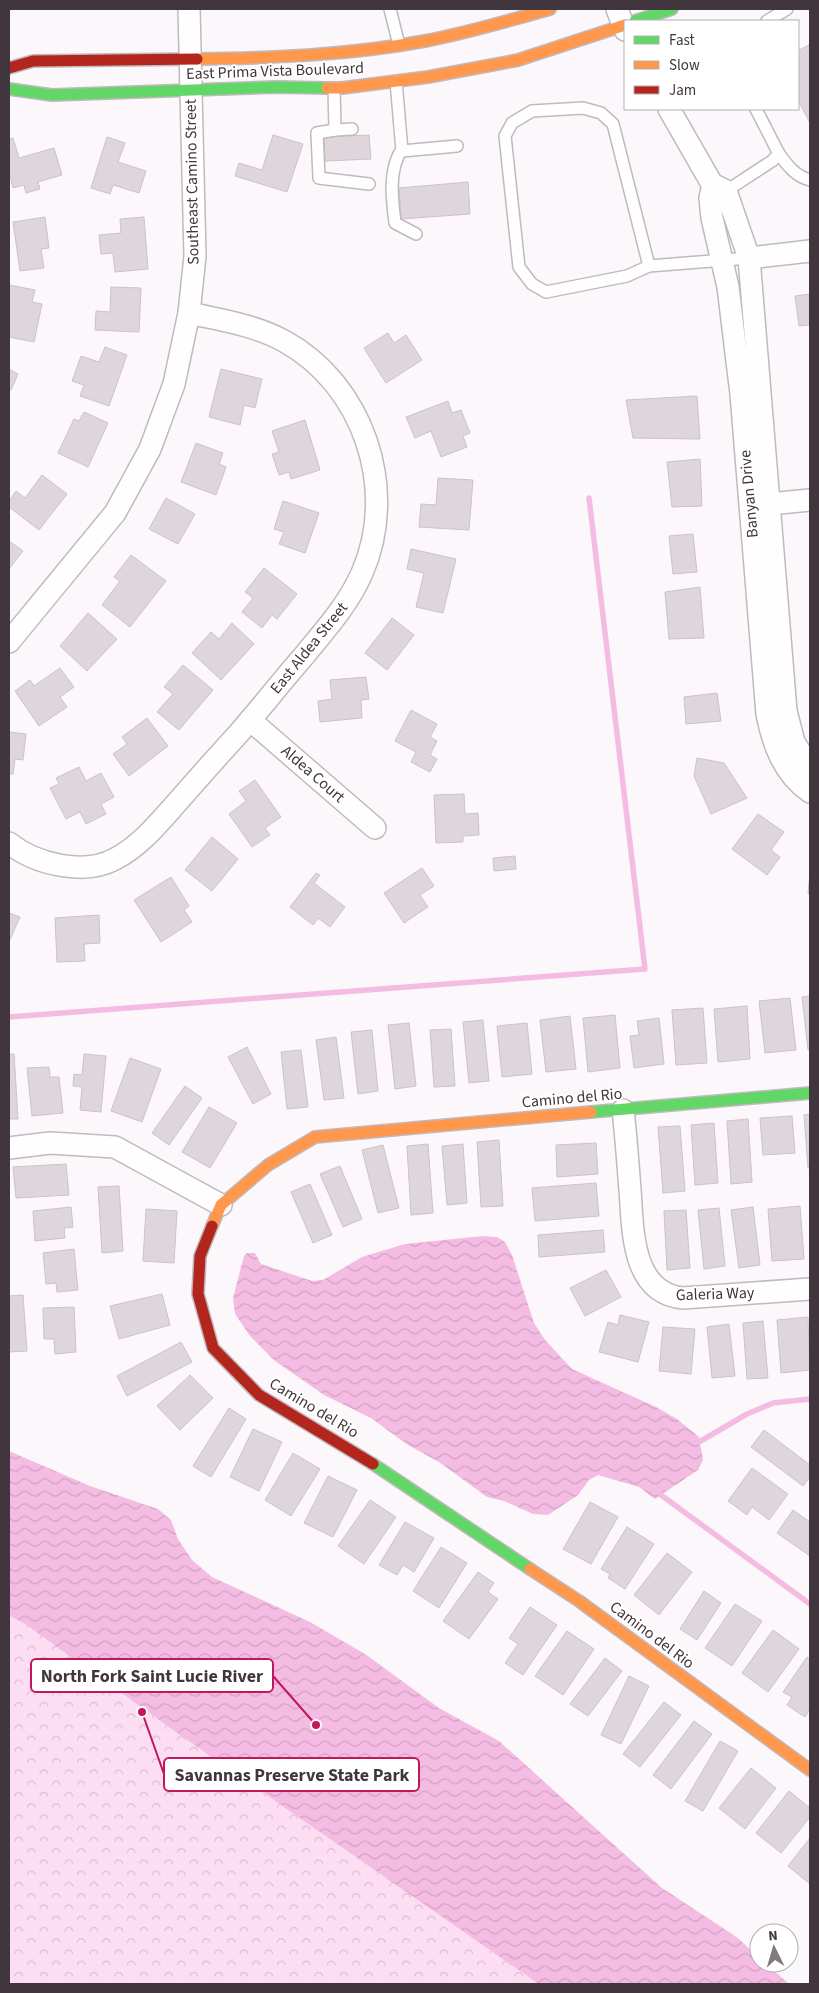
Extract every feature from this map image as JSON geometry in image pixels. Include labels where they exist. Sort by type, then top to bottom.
[{"type":"street","name":"Southeast Camino Street","points":[[9,642],[115,513],[150,449],[174,384],[189,313],[195,256],[189,9]]},
{"type":"street","name":"East Prima Vista Boulevard","points":[[9,68],[33,61],[280,57],[351,52],[504,25],[523,13],[550,9]]},
{"type":"street","name":"East Prima Vista Boulevard","points":[[632,20],[672,9]]},
{"type":"street","name":"East Prima Vista Boulevard","points":[[9,89],[52,94],[334,88],[396,81],[518,60],[624,22]]},
{"type":"street","name":"Banyan Drive","points":[[670,110],[717,187],[749,258],[769,504],[770,627],[767,714],[774,745],[788,771],[810,792]]},
{"type":"street","name":"Banyan Drive","points":[[717,187],[710,198],[712,218],[728,287],[770,627],[788,723],[798,750],[810,768]]},
{"type":"street","points":[[749,258],[810,252]]},
{"type":"street","name":"East Aldea Street","points":[[9,843],[18,850],[53,864],[87,866],[114,860],[146,838],[250,720],[344,606],[363,572],[374,538],[377,502],[374,459],[360,422],[336,384],[313,359],[282,340],[246,326],[189,313]]},
{"type":"street","points":[[769,504],[810,500]]},
{"type":"street","name":"Aldea Court","points":[[250,720],[375,828]]},
{"type":"street","name":"Camino del Rio","points":[[810,1093],[315,1137],[268,1165],[222,1205],[200,1256],[198,1294],[213,1348],[259,1395],[344,1444],[578,1601],[810,1770]]},
{"type":"street","name":"Galeria Way","points":[[623,1110],[635,1245],[642,1269],[654,1286],[671,1297],[683,1298],[810,1289]]},
{"type":"street","points":[[9,1148],[50,1143],[116,1147],[222,1205]]},
{"type":"lane","points":[[390,9],[399,45]]},
{"type":"lane","points":[[769,20],[787,9]]},
{"type":"lane","points":[[396,81],[402,149],[394,160],[393,170],[395,223],[416,234]]},
{"type":"lane","points":[[334,88],[335,130]]},
{"type":"lane","points":[[650,266],[613,124],[601,114],[583,108],[532,111],[512,122],[505,136],[520,267],[532,284],[546,292],[627,276],[650,266],[749,258]]},
{"type":"lane","points":[[757,110],[779,154],[789,168],[801,178],[810,180]]},
{"type":"lane","points":[[352,129],[316,133],[318,178],[369,184]]},
{"type":"lane","points":[[402,149],[402,151],[457,146]]},
{"type":"lane","points":[[717,187],[772,161],[779,154]]},
{"type":"green space","points":[[9,1524],[662,1984],[9,1984]]},
{"type":"water","points":[[482,1236],[497,1237],[505,1242],[512,1255],[534,1323],[545,1340],[572,1369],[656,1407],[677,1419],[699,1437],[703,1460],[698,1470],[655,1499],[639,1487],[598,1475],[589,1480],[578,1495],[548,1515],[533,1514],[504,1501],[487,1497],[439,1462],[408,1445],[371,1418],[324,1395],[275,1361],[250,1336],[235,1314],[233,1298],[244,1256],[247,1253],[255,1253],[261,1264],[312,1281],[323,1280],[362,1257],[405,1244]]},
{"type":"water","points":[[9,1451],[90,1486],[158,1509],[171,1520],[178,1539],[192,1560],[212,1577],[310,1622],[365,1654],[439,1708],[499,1741],[662,1888],[738,1938],[749,1948],[749,1973],[776,1973],[789,1984],[539,1984],[183,1737],[28,1626],[9,1615]]},
{"type":"building","points":[[810,44],[810,123],[799,102],[799,50]]},
{"type":"building","points":[[273,135],[303,144],[287,192],[235,176],[239,163],[262,170]]},
{"type":"building","points":[[369,135],[371,159],[325,161],[324,137]]},
{"type":"building","points":[[107,137],[125,143],[118,162],[146,171],[139,193],[113,185],[110,194],[91,188]]},
{"type":"building","points":[[13,138],[19,158],[54,148],[62,175],[38,182],[40,189],[26,193],[24,185],[13,188],[9,172],[9,139]]},
{"type":"building","points":[[468,182],[470,214],[401,219],[399,188]]},
{"type":"building","points":[[45,217],[49,248],[41,249],[44,268],[20,271],[13,222]]},
{"type":"building","points":[[144,217],[148,269],[115,272],[113,253],[101,254],[99,235],[121,233],[120,219]]},
{"type":"building","points":[[9,285],[35,290],[32,302],[42,304],[34,342],[9,337]]},
{"type":"building","points":[[111,287],[141,288],[139,332],[95,330],[96,311],[110,312]]},
{"type":"building","points":[[810,294],[810,325],[799,326],[795,296]]},
{"type":"building","points":[[388,333],[394,343],[406,335],[422,360],[386,383],[364,348]]},
{"type":"building","points":[[105,347],[127,355],[109,406],[80,396],[84,385],[72,381],[81,356],[99,362]]},
{"type":"building","points":[[9,369],[18,374],[11,390],[9,389]]},
{"type":"building","points":[[221,369],[262,379],[255,408],[244,405],[240,425],[209,417]]},
{"type":"building","points":[[697,396],[700,439],[633,438],[626,400]]},
{"type":"building","points":[[448,401],[452,413],[461,410],[470,433],[463,436],[467,447],[441,457],[431,431],[415,438],[406,417]]},
{"type":"building","points":[[84,412],[108,423],[88,467],[58,453],[74,419],[79,421]]},
{"type":"building","points":[[305,420],[320,470],[291,479],[289,472],[279,475],[272,454],[279,452],[272,431]]},
{"type":"building","points":[[196,443],[223,453],[219,464],[226,467],[216,495],[181,482]]},
{"type":"building","points":[[700,459],[702,506],[672,507],[667,462]]},
{"type":"building","points":[[42,475],[67,494],[39,530],[9,507],[9,501],[16,491],[25,498]]},
{"type":"building","points":[[438,478],[473,480],[469,530],[419,527],[421,504],[436,505]]},
{"type":"building","points":[[166,498],[195,514],[178,544],[149,529]]},
{"type":"building","points":[[283,501],[319,513],[305,553],[279,544],[284,532],[274,529]]},
{"type":"building","points":[[693,534],[697,572],[673,574],[669,536]]},
{"type":"building","points":[[9,541],[23,551],[9,569]]},
{"type":"building","points":[[411,549],[456,559],[443,613],[416,607],[424,573],[407,569]]},
{"type":"building","points":[[131,555],[166,581],[130,627],[102,605],[120,581],[114,577]]},
{"type":"building","points":[[264,568],[297,594],[277,619],[272,615],[262,628],[242,612],[253,598],[245,592]]},
{"type":"building","points":[[700,587],[704,638],[669,639],[665,592]]},
{"type":"building","points":[[88,613],[117,639],[87,671],[60,646]]},
{"type":"building","points":[[392,618],[414,635],[387,670],[365,653]]},
{"type":"building","points":[[232,623],[254,644],[221,680],[192,653],[211,632],[219,639]]},
{"type":"building","points":[[183,665],[213,690],[179,730],[157,712],[173,694],[164,687]]},
{"type":"building","points":[[60,668],[74,687],[60,697],[67,707],[39,726],[15,691],[30,680],[34,686]]},
{"type":"building","points":[[366,677],[369,699],[361,700],[362,718],[320,722],[318,701],[332,699],[330,680]]},
{"type":"building","points":[[717,693],[721,721],[686,724],[684,697]]},
{"type":"building","points":[[411,710],[437,724],[430,737],[437,741],[430,755],[437,759],[430,772],[411,762],[416,752],[395,741]]},
{"type":"building","points":[[147,718],[168,746],[129,776],[113,754],[127,744],[122,737]]},
{"type":"building","points":[[9,732],[26,734],[23,760],[15,759],[13,774],[9,774]]},
{"type":"building","points":[[697,758],[724,763],[747,798],[711,814],[694,776]]},
{"type":"building","points":[[79,767],[86,781],[101,773],[114,797],[101,804],[106,814],[86,824],[80,812],[66,819],[50,788],[59,784],[56,778]]},
{"type":"building","points":[[255,780],[281,817],[265,828],[270,835],[252,847],[229,814],[246,801],[239,791]]},
{"type":"building","points":[[464,794],[465,814],[478,813],[479,835],[463,836],[463,842],[436,843],[434,795]]},
{"type":"building","points":[[758,814],[784,832],[771,850],[780,857],[767,875],[732,849]]},
{"type":"building","points":[[212,837],[238,859],[212,891],[185,870]]},
{"type":"building","points":[[515,856],[516,869],[494,871],[493,858]]},
{"type":"building","points":[[422,868],[434,886],[420,895],[428,907],[404,923],[384,893]]},
{"type":"building","points":[[316,873],[320,875],[314,883],[345,907],[330,927],[318,918],[313,925],[290,907]]},
{"type":"building","points":[[810,873],[810,894],[808,894]]},
{"type":"building","points":[[171,877],[189,906],[184,910],[192,922],[161,942],[134,900]]},
{"type":"building","points":[[9,913],[20,917],[9,942]]},
{"type":"building","points":[[99,915],[100,943],[84,944],[85,961],[57,962],[55,918]]},
{"type":"building","points":[[810,996],[810,1050],[808,1050],[802,997]]},
{"type":"building","points":[[790,998],[796,1050],[765,1053],[759,1001]]},
{"type":"building","points":[[747,1006],[750,1059],[718,1062],[714,1009]]},
{"type":"building","points":[[703,1008],[707,1063],[676,1065],[672,1010]]},
{"type":"building","points":[[615,1015],[620,1068],[588,1072],[583,1018]]},
{"type":"building","points":[[570,1016],[576,1069],[546,1072],[540,1020]]},
{"type":"building","points":[[659,1018],[664,1064],[634,1068],[630,1036],[639,1035],[637,1021]]},
{"type":"building","points":[[483,1020],[489,1081],[469,1083],[463,1022]]},
{"type":"building","points":[[409,1023],[416,1086],[395,1089],[388,1025]]},
{"type":"building","points":[[527,1023],[532,1074],[502,1077],[497,1026]]},
{"type":"building","points":[[451,1029],[455,1086],[434,1087],[430,1030]]},
{"type":"building","points":[[372,1030],[378,1091],[358,1094],[351,1032]]},
{"type":"building","points":[[336,1037],[344,1098],[324,1100],[316,1040]]},
{"type":"building","points":[[247,1047],[271,1094],[253,1104],[228,1057]]},
{"type":"building","points":[[301,1050],[308,1107],[287,1109],[281,1052]]},
{"type":"building","points":[[9,1054],[14,1054],[18,1119],[9,1119]]},
{"type":"building","points":[[84,1054],[106,1056],[101,1112],[80,1110],[82,1087],[73,1086],[74,1074],[82,1075]]},
{"type":"building","points":[[130,1058],[161,1069],[142,1122],[111,1111]]},
{"type":"building","points":[[49,1067],[50,1077],[59,1077],[63,1113],[32,1116],[27,1068]]},
{"type":"building","points":[[185,1086],[202,1098],[169,1145],[152,1133]]},
{"type":"building","points":[[209,1107],[237,1123],[210,1168],[182,1152]]},
{"type":"building","points":[[810,1114],[810,1167],[808,1168],[804,1115]]},
{"type":"building","points":[[792,1116],[795,1153],[763,1155],[760,1118]]},
{"type":"building","points":[[748,1119],[752,1182],[731,1184],[727,1121]]},
{"type":"building","points":[[714,1123],[718,1183],[695,1185],[691,1125]]},
{"type":"building","points":[[680,1126],[685,1191],[663,1193],[658,1127]]},
{"type":"building","points":[[499,1140],[503,1206],[481,1207],[477,1142]]},
{"type":"building","points":[[596,1143],[598,1174],[557,1177],[556,1145]]},
{"type":"building","points":[[428,1144],[433,1213],[411,1215],[407,1146]]},
{"type":"building","points":[[463,1144],[467,1203],[447,1205],[442,1146]]},
{"type":"building","points":[[383,1145],[399,1208],[378,1213],[362,1150]]},
{"type":"building","points":[[66,1164],[69,1195],[16,1198],[13,1167]]},
{"type":"building","points":[[340,1166],[362,1219],[343,1227],[320,1174]]},
{"type":"building","points":[[596,1183],[599,1216],[535,1221],[532,1188]]},
{"type":"building","points":[[310,1184],[332,1235],[313,1243],[291,1192]]},
{"type":"building","points":[[119,1186],[123,1251],[102,1253],[98,1187]]},
{"type":"building","points":[[800,1206],[804,1259],[772,1261],[768,1209]]},
{"type":"building","points":[[71,1207],[73,1227],[64,1228],[65,1238],[35,1241],[33,1211]]},
{"type":"building","points":[[753,1207],[760,1265],[739,1268],[731,1210]]},
{"type":"building","points":[[719,1208],[725,1266],[704,1269],[698,1210]]},
{"type":"building","points":[[146,1209],[177,1211],[174,1263],[143,1261]]},
{"type":"building","points":[[686,1210],[690,1268],[667,1270],[664,1211]]},
{"type":"building","points":[[603,1230],[605,1252],[539,1257],[538,1235]]},
{"type":"building","points":[[74,1249],[78,1290],[57,1292],[56,1283],[46,1284],[43,1253]]},
{"type":"building","points":[[606,1270],[621,1297],[585,1316],[570,1288]]},
{"type":"building","points":[[162,1294],[170,1325],[119,1339],[110,1306]]},
{"type":"building","points":[[23,1295],[27,1351],[9,1352],[9,1296]]},
{"type":"building","points":[[74,1307],[76,1352],[55,1354],[54,1339],[44,1339],[43,1308]]},
{"type":"building","points":[[620,1315],[649,1322],[638,1362],[599,1352],[608,1322],[618,1325]]},
{"type":"building","points":[[808,1317],[810,1370],[781,1373],[777,1320]]},
{"type":"building","points":[[763,1321],[768,1378],[747,1379],[743,1323]]},
{"type":"building","points":[[729,1324],[735,1376],[712,1378],[707,1327]]},
{"type":"building","points":[[663,1327],[695,1329],[691,1374],[659,1371]]},
{"type":"building","points":[[181,1342],[192,1362],[127,1396],[117,1376]]},
{"type":"building","points":[[190,1375],[213,1398],[180,1430],[157,1406]]},
{"type":"building","points":[[229,1408],[246,1419],[211,1477],[193,1466]]},
{"type":"building","points":[[253,1429],[282,1442],[259,1491],[230,1477]]},
{"type":"building","points":[[764,1430],[810,1465],[810,1477],[803,1486],[751,1447]]},
{"type":"building","points":[[293,1453],[320,1469],[291,1516],[265,1500]]},
{"type":"building","points":[[752,1468],[788,1494],[769,1520],[752,1507],[747,1515],[728,1501]]},
{"type":"building","points":[[328,1476],[357,1490],[333,1537],[304,1523]]},
{"type":"building","points":[[370,1500],[396,1517],[364,1564],[338,1546]]},
{"type":"building","points":[[590,1502],[618,1517],[591,1564],[563,1549]]},
{"type":"building","points":[[793,1510],[810,1522],[810,1556],[777,1533]]},
{"type":"building","points":[[405,1522],[434,1538],[414,1572],[403,1565],[397,1575],[379,1565]]},
{"type":"building","points":[[627,1527],[654,1544],[625,1589],[608,1578],[610,1574],[601,1569]]},
{"type":"building","points":[[441,1547],[467,1563],[439,1608],[413,1591]]},
{"type":"building","points":[[667,1553],[692,1572],[659,1615],[634,1595]]},
{"type":"building","points":[[478,1572],[494,1583],[488,1592],[498,1599],[469,1639],[443,1621]]},
{"type":"building","points":[[704,1591],[721,1603],[697,1640],[680,1629]]},
{"type":"building","points":[[735,1604],[762,1621],[732,1666],[705,1648]]},
{"type":"building","points":[[530,1607],[557,1625],[523,1675],[505,1663],[518,1644],[509,1638]]},
{"type":"building","points":[[773,1630],[799,1649],[768,1692],[742,1673]]},
{"type":"building","points":[[567,1631],[594,1649],[563,1695],[535,1676]]},
{"type":"building","points":[[807,1657],[810,1659],[810,1709],[805,1717],[787,1705],[792,1697],[783,1692]]},
{"type":"building","points":[[605,1658],[622,1671],[588,1716],[570,1704]]},
{"type":"building","points":[[629,1676],[649,1686],[621,1744],[601,1735]]},
{"type":"building","points":[[664,1702],[681,1715],[640,1767],[623,1754]]},
{"type":"building","points":[[694,1721],[712,1734],[671,1789],[653,1775]]},
{"type":"building","points":[[720,1741],[738,1751],[703,1811],[685,1801]]},
{"type":"building","points":[[751,1768],[776,1788],[745,1829],[719,1808]]},
{"type":"building","points":[[789,1791],[810,1808],[810,1817],[781,1853],[756,1833]]},
{"type":"building","points":[[810,1838],[810,1884],[788,1866]]},
{"type":"waterway","points":[[9,1017],[645,969],[589,498]]},
{"type":"waterway","points":[[699,1442],[747,1414],[773,1403],[810,1399]]},
{"type":"waterway","points":[[661,1495],[810,1604]]},
{"type":"traffic: fast","points":[[638,20],[672,9]]},
{"type":"traffic: fast","points":[[9,89],[52,95],[277,87],[327,88]]},
{"type":"traffic: fast","points":[[591,1112],[810,1093]]},
{"type":"traffic: fast","points":[[373,1464],[530,1569]]},
{"type":"traffic: slow","points":[[197,59],[311,55],[397,46],[456,34],[550,9]]},
{"type":"traffic: slow","points":[[327,88],[342,88],[428,77],[518,60],[624,25]]},
{"type":"traffic: slow","points":[[212,1226],[221,1205],[268,1165],[315,1137],[591,1112]]},
{"type":"traffic: slow","points":[[530,1569],[579,1601],[810,1770]]},
{"type":"traffic: jam","points":[[9,68],[33,61],[197,59]]},
{"type":"traffic: jam","points":[[212,1226],[200,1256],[198,1294],[213,1348],[259,1395],[373,1464]]},
{"type":"place","name":"Savannas Preserve State Park","points":[[142,1712]]},
{"type":"place","name":"North Fork Saint Lucie River","points":[[316,1725]]}]
